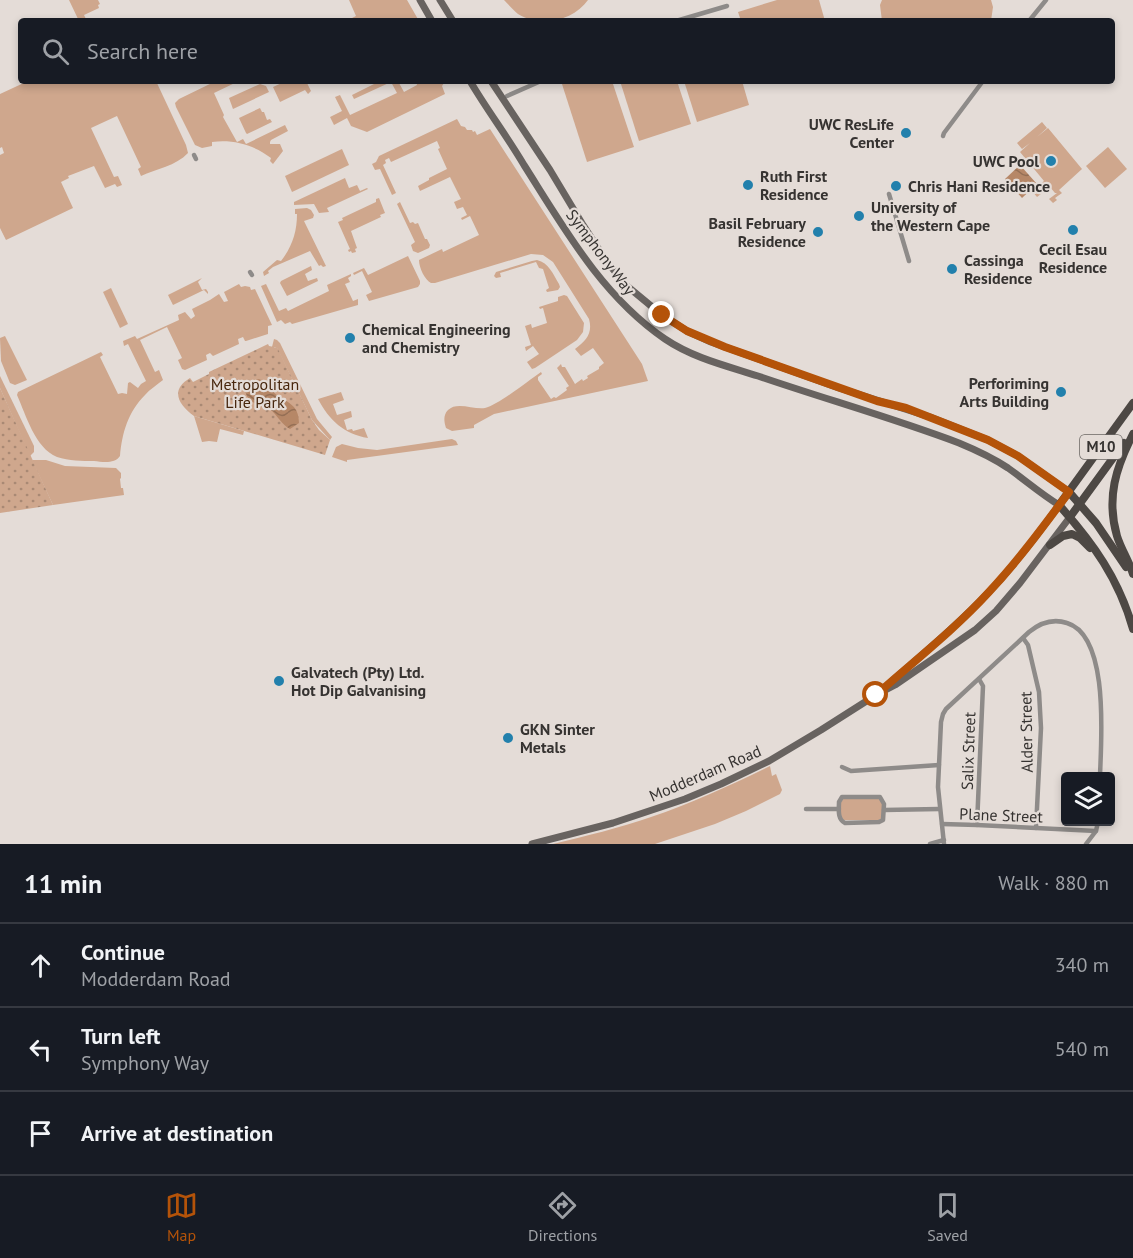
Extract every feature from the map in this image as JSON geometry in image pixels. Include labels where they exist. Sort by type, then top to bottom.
[{"type":"main road","points":[[420,0],[430,18]]},
{"type":"main road","points":[[440,0],[451,18]]},
{"type":"main road","name":"Symphony Way","points":[[472,84],[567,232],[609,290],[630,311],[667,340],[691,353],[872,413],[979,452],[1009,469],[1059,505]]},
{"type":"main road","name":"Symphony Way","points":[[493,84],[607,262],[627,286],[662,315],[687,331],[725,347],[858,394],[906,408],[988,440],[1018,456],[1069,492]]},
{"type":"main road","name":"M10","points":[[1059,505],[1133,403]]},
{"type":"main road","points":[[1133,432],[1118,466],[1112,500],[1117,536],[1133,577]]},
{"type":"main road","name":"M10","points":[[1070,517],[1133,432]]},
{"type":"main road","points":[[1069,492],[1107,537],[1133,577]]},
{"type":"main road","points":[[1059,505],[1110,572],[1133,628]]},
{"type":"main road","name":"Modderdam Road","points":[[876,695],[988,593],[1021,556],[1059,505]]},
{"type":"main road","name":"Modderdam Road","points":[[532,844],[613,823],[666,806],[721,784],[769,761],[895,685],[975,630],[996,611],[1070,517]]},
{"type":"main road","points":[[1050,544],[1067,535],[1076,535],[1102,559]]},
{"type":"street","points":[[1031,18],[1046,0]]},
{"type":"street","points":[[686,18],[727,6]]},
{"type":"street","points":[[507,96],[534,84]]},
{"type":"street","points":[[943,136],[982,84]]},
{"type":"street","points":[[889,194],[909,261]]},
{"type":"street","points":[[930,844],[944,842],[938,787],[943,714],[1040,624],[1055,621],[1071,624],[1084,634],[1088,641],[1096,669],[1101,709],[1100,772]]},
{"type":"street","name":"Alder Street","points":[[1023,638],[1028,645],[1039,692],[1041,728],[1036,828]]},
{"type":"street","name":"Salix Street","points":[[977,825],[983,686],[979,679]]},
{"type":"street","points":[[842,767],[851,771],[939,765]]},
{"type":"street","points":[[842,797],[878,797],[884,801],[884,817],[881,822],[845,822],[840,820],[839,809],[842,797]]},
{"type":"street","points":[[806,809],[839,809]]},
{"type":"street","points":[[884,810],[939,809]]},
{"type":"street","name":"Plane Street","points":[[942,824],[1096,831]]},
{"type":"street","points":[[1086,844],[1097,826]]},
{"type":"green space","points":[[69,0],[98,0],[99,8],[84,15],[86,18],[78,18]]},
{"type":"green space","points":[[349,0],[407,0],[417,18],[352,18],[356,16]]},
{"type":"green space","points":[[504,0],[588,0],[574,13],[562,18],[527,18],[518,14]]},
{"type":"green space","points":[[777,0],[819,0],[824,18],[740,18],[738,12]]},
{"type":"green space","points":[[882,0],[991,0],[993,7],[991,18],[882,18],[880,5]]},
{"type":"green space","points":[[22,84],[157,84],[188,153],[172,164],[141,176],[138,169],[141,167],[117,116],[91,128],[114,177],[118,176],[122,185],[117,187],[115,184],[105,188],[94,166],[68,176],[69,178],[61,182],[73,208],[6,240],[0,228],[0,155],[4,153],[2,147],[0,148],[0,94]]},
{"type":"green space","points":[[210,84],[233,84],[214,93],[223,117],[237,142],[243,139],[246,144],[285,125],[288,131],[270,142],[270,144],[280,144],[283,151],[273,164],[270,161],[271,158],[264,153],[243,144],[220,141],[212,142],[212,146],[202,148],[195,145],[176,107],[175,103]]},
{"type":"green space","points":[[260,84],[266,86],[269,92],[233,109],[229,98]]},
{"type":"green space","points":[[280,84],[308,84],[311,91],[308,94],[305,90],[280,102],[273,87]]},
{"type":"green space","points":[[374,84],[387,84],[354,99],[352,95]]},
{"type":"green space","points":[[392,84],[400,84],[404,92],[417,84],[443,84],[445,94],[367,132],[351,126],[347,118],[334,125],[330,117],[342,111],[335,97],[340,95],[350,115],[397,93]]},
{"type":"green space","points":[[562,84],[613,84],[634,147],[587,162]]},
{"type":"green space","points":[[621,84],[678,84],[691,124],[639,141]]},
{"type":"green space","points":[[685,84],[743,84],[749,105],[697,122]]},
{"type":"green space","points":[[260,108],[267,120],[270,119],[272,122],[247,134],[239,118]]},
{"type":"green space","points":[[457,119],[461,126],[475,131],[477,135],[490,129],[642,364],[648,381],[494,414],[474,425],[474,428],[452,431],[446,428],[444,421],[446,412],[452,407],[485,408],[491,406],[541,372],[538,380],[551,399],[556,398],[569,386],[557,368],[561,364],[575,384],[588,378],[587,376],[604,363],[593,348],[581,356],[575,349],[588,336],[589,319],[553,262],[543,255],[531,254],[435,283],[431,283],[425,277],[419,260],[442,249],[443,252],[479,235],[470,216],[462,220],[461,218],[467,215],[463,207],[457,209],[454,202],[461,199],[450,177],[420,191],[418,186],[447,169],[437,141],[391,162],[389,158],[385,160],[386,163],[383,165],[396,193],[392,195],[380,169],[375,170],[372,164],[379,156]]},
{"type":"green space","name":"UWC Pool","points":[[1042,122],[1047,128],[1037,137],[1048,128],[1082,169],[1059,190],[1062,193],[1055,198],[1057,200],[1053,203],[1049,199],[1057,193],[1050,187],[1037,197],[1032,191],[1044,181],[1020,152],[1030,143],[1022,149],[1017,143]]},
{"type":"green space","points":[[1108,147],[1127,169],[1105,188],[1086,166]]},
{"type":"green space","points":[[342,149],[349,165],[292,192],[285,176]]},
{"type":"green space","points":[[345,178],[349,188],[357,185],[360,191],[368,189],[327,208],[329,212],[319,213],[314,204],[294,205],[294,202]]},
{"type":"green space","points":[[379,198],[385,213],[351,231],[357,248],[356,252],[349,252],[350,249],[338,222],[376,202]]},
{"type":"green space","points":[[400,202],[410,223],[418,223],[430,245],[429,248],[418,253],[413,251],[411,245],[415,242],[397,204]]},
{"type":"green space","points":[[307,208],[314,215],[313,218],[304,221],[326,266],[319,266],[310,251],[273,267],[264,276],[263,272],[277,260],[281,261],[291,245],[296,227],[295,209]]},
{"type":"green space","points":[[408,256],[420,281],[418,287],[369,301],[366,295],[372,292],[362,271],[354,275],[353,273],[364,268],[368,275]]},
{"type":"green space","points":[[537,260],[550,269],[559,284],[558,290],[547,292],[549,288],[543,269],[539,268],[536,262],[500,273],[501,277],[494,276],[496,272]]},
{"type":"green space","points":[[311,266],[312,270],[305,274],[308,281],[317,278],[318,281],[287,296],[281,281]]},
{"type":"green space","points":[[351,274],[348,278],[350,282],[345,284],[353,301],[358,299],[358,305],[292,324],[290,322],[285,324],[281,320],[277,322],[261,286],[266,284],[279,311],[286,308],[288,311],[329,291],[327,285]]},
{"type":"green space","points":[[202,278],[198,282],[202,290],[206,289],[208,294],[204,290],[173,305],[168,295]]},
{"type":"green space","points":[[239,284],[241,287],[255,289],[272,325],[268,326],[268,334],[246,341],[243,337],[238,339],[239,344],[213,356],[210,353],[206,355],[207,360],[185,370],[182,369],[178,360],[182,358],[167,327],[140,340],[155,372],[159,370],[163,380],[134,408],[124,431],[118,459],[105,462],[57,457],[49,453],[37,439],[17,395],[18,392],[101,352],[103,355],[100,357],[118,394],[127,394],[128,383],[138,388],[146,381],[128,344],[124,346],[123,341],[135,336],[137,339],[179,320],[178,315],[185,312],[191,319],[195,316],[192,309],[219,294],[224,302],[228,301],[224,292]]},
{"type":"green space","points":[[111,288],[128,324],[120,328],[103,292]]},
{"type":"green space","points":[[567,296],[584,323],[583,332],[577,340],[532,369],[527,362],[539,354],[533,346],[526,351],[525,347],[531,345],[525,326],[531,324],[532,328],[547,323],[543,308],[539,307],[558,301],[558,297]]},
{"type":"green space","points":[[5,336],[27,380],[15,385],[10,383],[1,361],[0,338]]},
{"type":"green space","points":[[274,339],[280,343],[317,419],[332,437],[330,440],[312,420],[277,348],[272,347]]},
{"type":"green space","name":"Metropolitan Life Park","points":[[268,344],[277,347],[312,420],[330,440],[325,455],[194,416],[180,402],[178,392],[180,387],[190,378],[193,382]]},
{"type":"green space","points":[[0,376],[34,446],[34,452],[30,456],[0,388]]},
{"type":"green space","points":[[0,388],[53,505],[0,513]]},
{"type":"green space","points":[[341,392],[344,400],[333,404],[337,415],[351,411],[352,417],[344,420],[347,430],[364,428],[368,438],[352,433],[338,425],[318,399]]},
{"type":"green space","points":[[194,416],[244,431],[243,435],[220,429],[217,442],[202,442]]},
{"type":"green space","points":[[452,439],[458,445],[347,460],[347,462],[332,457],[336,447],[342,444],[377,450]]},
{"type":"green space","points":[[32,460],[46,460],[65,466],[116,468],[121,473],[121,488],[123,488],[124,495],[53,505]]},
{"type":"green space","points":[[770,766],[772,776],[776,774],[782,790],[780,794],[715,824],[655,844],[553,844],[666,812]]},
{"type":"green space","points":[[844,798],[878,798],[882,802],[882,818],[879,820],[844,820],[841,818],[841,802]]},
{"type":"water","points":[[1020,165],[1037,184],[1022,198],[1005,179]]},
{"type":"water","points":[[259,379],[294,407],[299,423],[290,429],[266,406],[249,399],[246,388]]},
{"type":"place","name":"UWC ResLife Center","points":[[906,133]]},
{"type":"place","name":"UWC Pool","points":[[1051,161]]},
{"type":"place","name":"Ruth First Residence","points":[[748,185]]},
{"type":"place","name":"Chris Hani Residence","points":[[896,186]]},
{"type":"place","name":"University of the Western Cape","points":[[859,216]]},
{"type":"place","name":"Cecil Esau Residence","points":[[1073,230]]},
{"type":"place","name":"Basil February Residence","points":[[818,232]]},
{"type":"place","name":"Cassinga Residence","points":[[952,269]]},
{"type":"place","name":"Chemical Engineering and Chemistry","points":[[350,338]]},
{"type":"place","name":"Perforiming Arts Building","points":[[1061,392]]},
{"type":"place","name":"Galvatech (Pty) Ltd. Hot Dip Galvanising","points":[[279,681]]},
{"type":"place","name":"GKN Sinter Metals","points":[[508,738]]},
{"type":"route","points":[[662,315],[687,331],[711,342],[877,401],[906,408],[988,440],[1018,456],[1069,492],[1021,556],[988,593],[876,695]]}]
